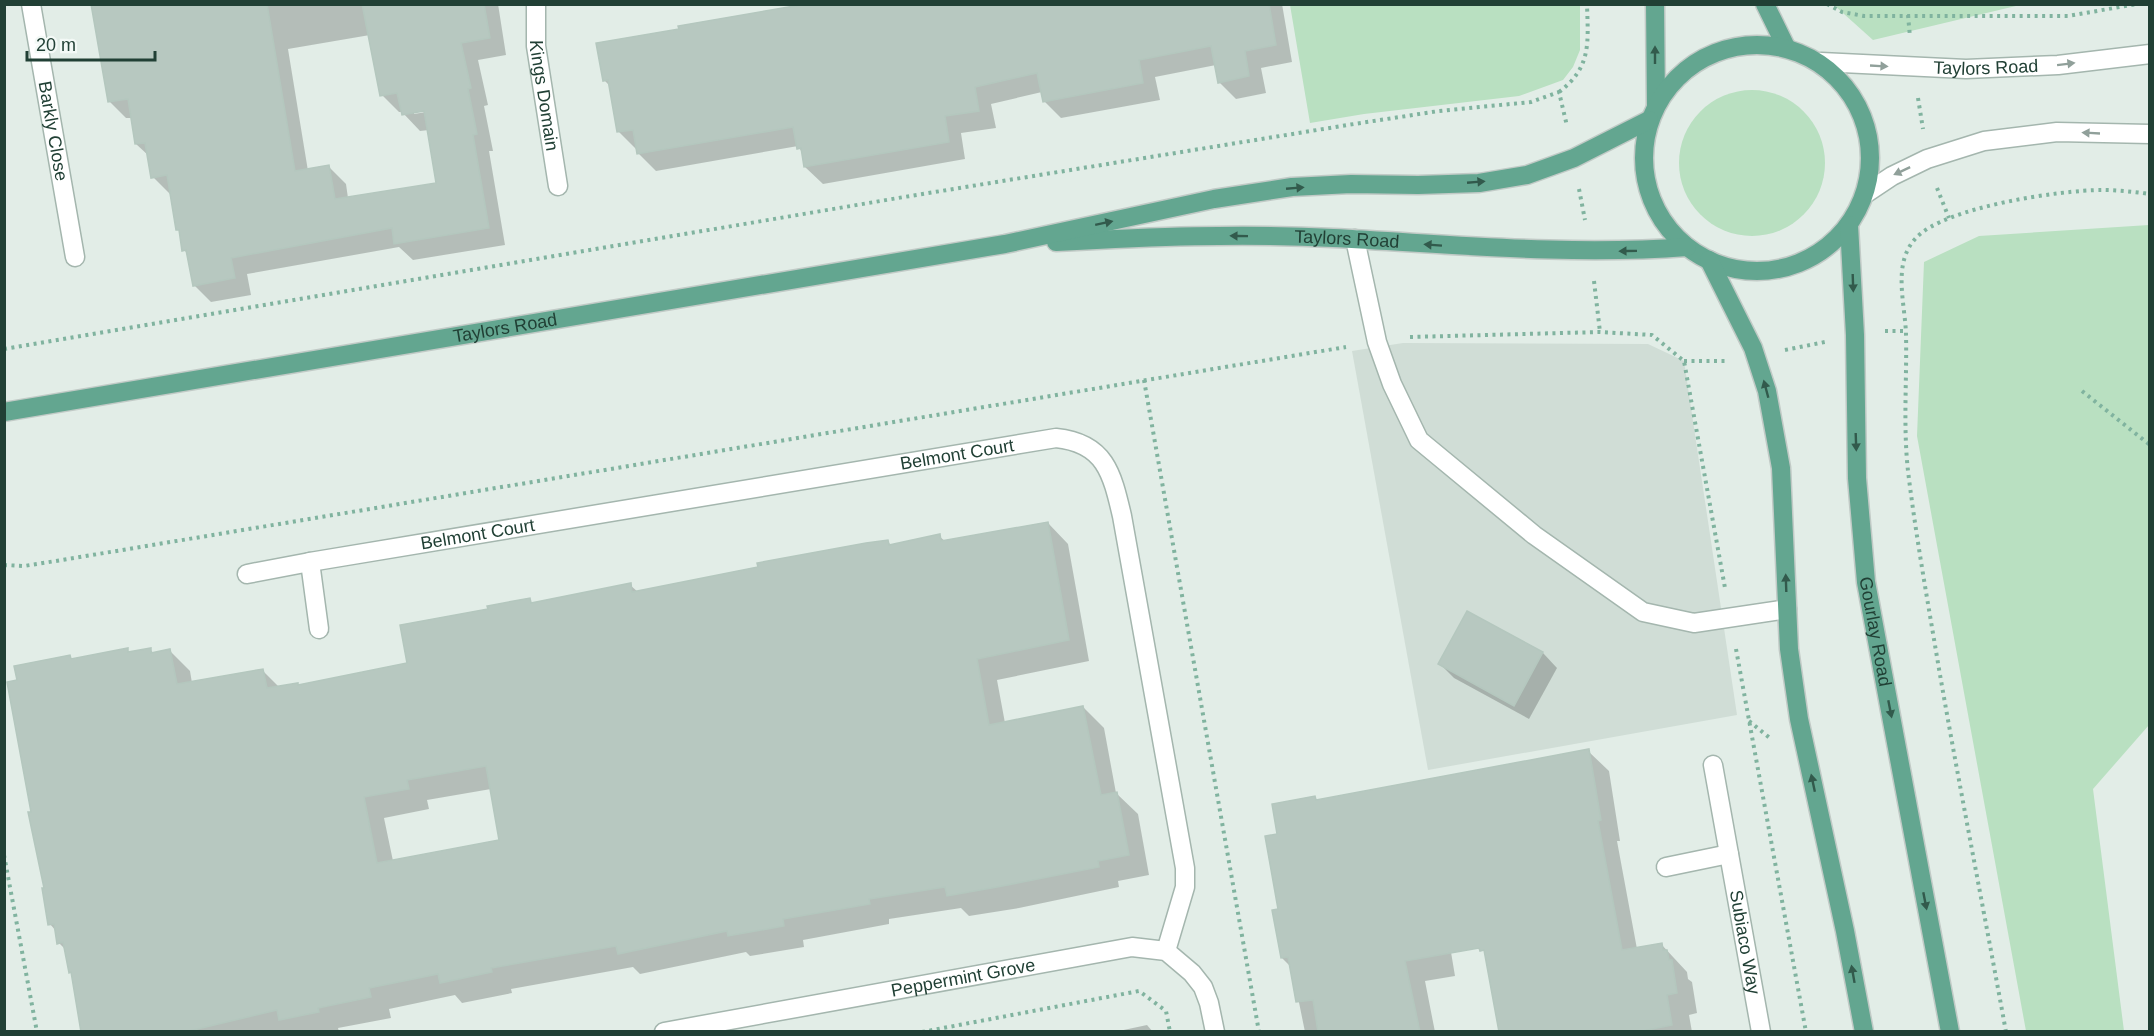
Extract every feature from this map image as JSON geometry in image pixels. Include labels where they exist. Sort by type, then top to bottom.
[{"type":"main road","points":[[1652,112],[1679,74],[1711,54],[1748,44],[1786,47],[1821,62],[1848,88],[1866,121],[1872,158],[1866,194],[1849,225],[1827,247],[1800,263],[1770,271],[1738,270],[1708,260],[1687,247],[1667,227],[1652,203],[1644,176],[1643,147],[1652,112],[1655,4]]},
{"type":"main road","points":[[1765,4],[1786,47]]},
{"type":"main road","name":"Taylors Road","points":[[4,412],[1005,244],[1214,199],[1292,188],[1351,184],[1479,183],[1527,175],[1574,158],[1652,112]]},
{"type":"main road","name":"Gourlay Road","points":[[1849,225],[1855,335],[1857,478],[1866,582],[1950,1032]]},
{"type":"main road","name":"Taylors Road","points":[[1005,244],[1233,235],[1591,252],[1687,247]]},
{"type":"main road","points":[[1708,260],[1753,348],[1767,391],[1781,468],[1789,648],[1799,719],[1845,931],[1864,1032]]},
{"type":"street","name":"Barkly Close","points":[[31,4],[75,257]]},
{"type":"street","name":"Kings Domain","points":[[537,4],[536,46],[558,186]]},
{"type":"street","name":"Taylors Road","points":[[1821,62],[1966,69],[2058,65],[2150,54]]},
{"type":"street","points":[[1866,194],[1892,176],[1927,159],[1984,141],[2057,132],[2150,134]]},
{"type":"street","points":[[1355,239],[1377,342],[1392,384],[1419,440],[1534,536],[1643,612],[1694,623],[1787,609]]},
{"type":"street","name":"Belmont Court","points":[[247,574],[1056,438],[1071,440],[1090,447],[1102,459],[1116,488],[1185,868],[1185,887],[1166,951]]},
{"type":"street","points":[[310,562],[319,629]]},
{"type":"street","name":"Subiaco Way","points":[[1713,765],[1761,1032]]},
{"type":"street","points":[[1666,867],[1729,854]]},
{"type":"street","name":"Peppermint Grove","points":[[664,1032],[1132,947],[1166,951]]},
{"type":"street","points":[[1166,951],[1185,966],[1203,987],[1215,1032]]},
{"type":"path","points":[[4,349],[1331,128],[1439,111],[1531,102],[1559,92],[1571,83],[1584,64],[1588,43],[1587,4]]},
{"type":"path","points":[[1827,4],[1842,12],[1864,16],[2068,16],[2137,4]]},
{"type":"path","points":[[1908,15],[1927,159],[1949,218]]},
{"type":"path","points":[[1559,92],[1591,252],[1600,332]]},
{"type":"path","points":[[2006,1032],[1942,686],[1907,468],[1902,267],[1907,252],[1916,238],[1931,227],[1949,218],[1986,206],[2073,191],[2104,190],[2150,194]]},
{"type":"path","points":[[1684,361],[1727,361],[1756,357],[1855,335],[1905,331]]},
{"type":"path","points":[[1144,380],[1259,1032]]},
{"type":"path","points":[[2082,391],[2148,443]]},
{"type":"path","points":[[4,855],[36,1032]]},
{"type":"path","points":[[922,1032],[1139,992],[1166,1011],[1170,1032]]},
{"type":"shaded area","points":[[1403,343],[1648,344],[1684,361],[1737,715],[1428,770],[1352,351]]},
{"type":"green space","points":[[1290,5],[1580,5],[1580,50],[1573,67],[1563,80],[1519,96],[1364,114],[1310,123]]},
{"type":"green space","points":[[1834,5],[2020,5],[1873,40]]},
{"type":"green space","points":[[1752,90],[1766,91],[1780,96],[1793,102],[1804,111],[1813,122],[1819,135],[1824,149],[1824,177],[1819,191],[1813,204],[1804,215],[1793,224],[1780,230],[1766,235],[1752,236],[1738,235],[1724,230],[1711,224],[1700,215],[1691,204],[1685,191],[1680,177],[1679,163],[1680,149],[1685,135],[1691,122],[1700,111],[1711,102],[1724,96],[1738,91]]},
{"type":"green space","points":[[2149,225],[2149,725],[2093,789],[2124,1031],[2026,1031],[1917,436],[1924,262],[1979,236]]},
{"type":"building","points":[[91,4],[267,4],[295,171],[329,165],[335,199],[436,183],[424,111],[402,115],[397,93],[380,96],[362,4],[484,4],[490,38],[461,43],[471,88],[468,89],[477,134],[473,135],[489,228],[394,244],[392,228],[231,258],[235,278],[193,286],[186,250],[182,251],[179,230],[176,230],[167,175],[151,178],[145,143],[135,144],[128,99],[108,102]]},
{"type":"building","points":[[806,4],[1269,4],[1276,45],[1245,51],[1249,76],[1218,83],[1211,46],[1139,60],[1143,83],[1043,102],[1037,73],[975,87],[979,111],[945,116],[949,142],[804,167],[801,148],[797,149],[793,127],[637,154],[633,130],[617,132],[608,80],[603,81],[596,43]]},
{"type":"building","points":[[1048,522],[1069,640],[977,659],[989,725],[1083,706],[1101,795],[1117,792],[1129,855],[1098,861],[1099,867],[947,896],[945,887],[869,899],[870,904],[783,919],[784,926],[728,936],[727,931],[618,954],[616,946],[491,968],[492,972],[440,983],[438,974],[369,988],[371,997],[318,1008],[319,1012],[279,1020],[277,1010],[185,1032],[81,1032],[71,972],[69,973],[63,942],[57,944],[54,924],[48,925],[42,888],[44,888],[28,812],[31,812],[7,682],[17,680],[14,666],[70,655],[71,659],[128,648],[128,652],[151,648],[151,653],[170,649],[177,684],[263,669],[267,688],[298,683],[298,685],[407,663],[400,625],[488,609],[487,606],[530,598],[531,603],[631,583],[632,592],[758,567],[757,563],[866,543],[888,540],[889,545],[940,534],[941,541]],"holes":[[[486,766],[499,840],[377,863],[364,797],[409,789],[407,780]]]},
{"type":"building","points":[[1467,611],[1543,652],[1514,706],[1438,664]]},
{"type":"building","points":[[1589,749],[1601,820],[1598,821],[1622,950],[1662,943],[1663,950],[1667,950],[1669,960],[1672,960],[1677,993],[1667,995],[1672,1025],[1638,1032],[1499,1032],[1484,950],[1480,951],[1479,948],[1405,961],[1420,1032],[1318,1032],[1313,1000],[1296,1002],[1288,957],[1281,958],[1272,910],[1278,909],[1265,836],[1277,834],[1272,804],[1315,796],[1316,800]]}]
